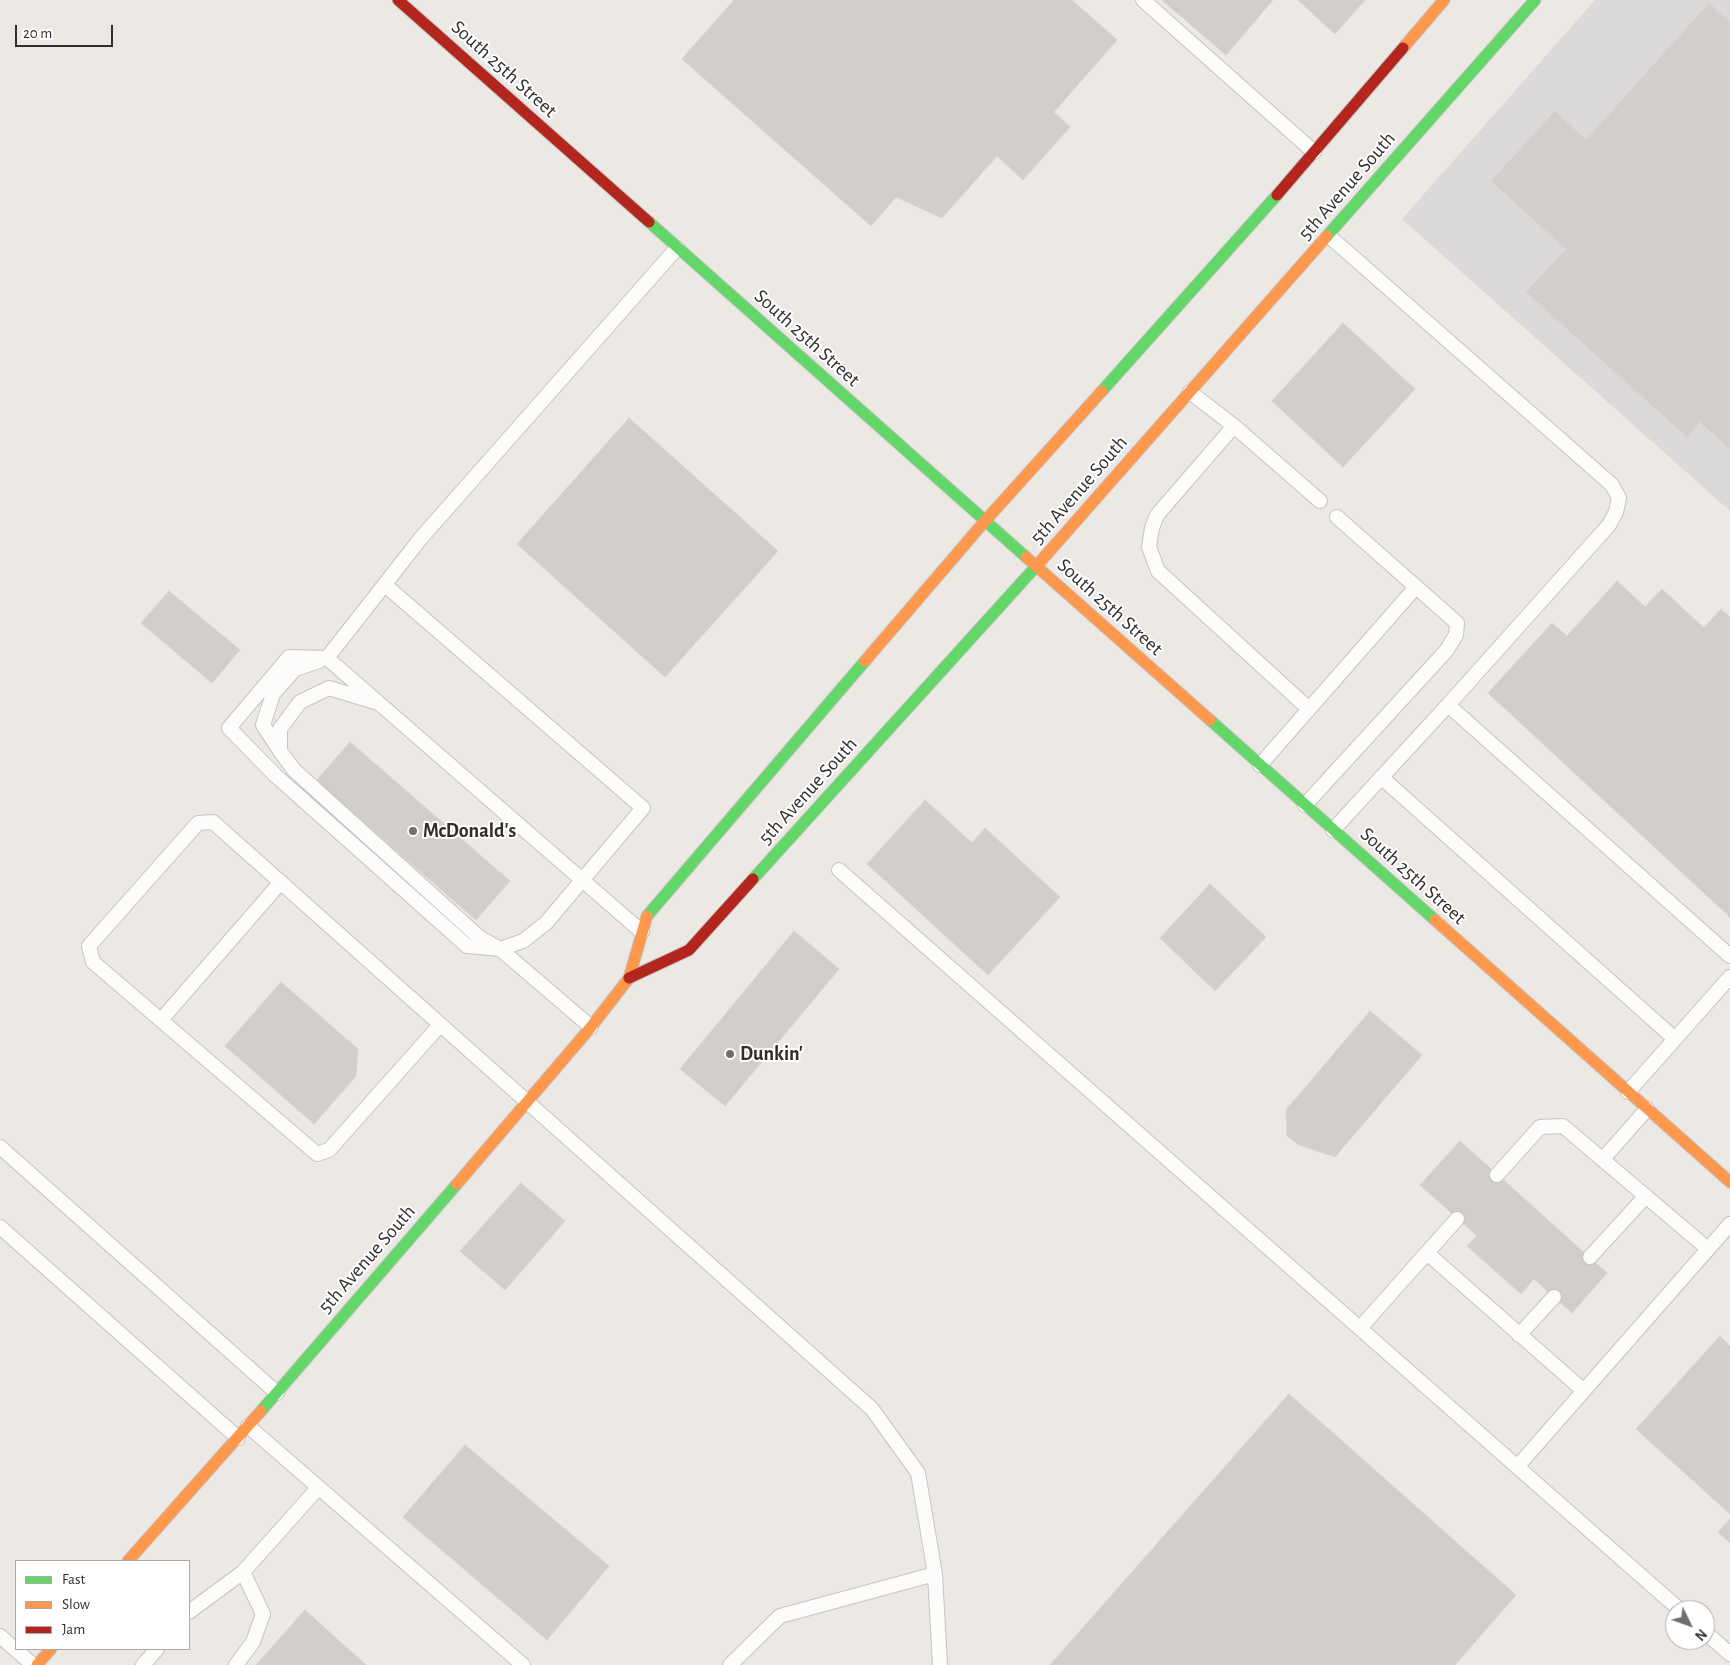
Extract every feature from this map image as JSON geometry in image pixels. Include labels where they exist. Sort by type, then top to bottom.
[{"type":"main road","name":"South 25th Street","points":[[398,0],[1730,1182]]},
{"type":"main road","name":"5th Avenue South","points":[[629,978],[689,950],[1036,567],[1535,0]]},
{"type":"main road","name":"5th Avenue South","points":[[129,1560],[238,1438],[591,1027],[629,978],[647,915],[985,521],[1273,200],[1441,1]]},
{"type":"main road","points":[[37,1665],[50,1650]]},
{"type":"lane","points":[[1143,0],[1314,152]]},
{"type":"lane","points":[[1329,236],[1612,485],[1618,498],[1616,512],[1609,525],[1333,830]]},
{"type":"lane","points":[[591,1027],[500,949],[480,938],[466,926],[294,770],[263,725],[273,694],[295,669],[327,658],[428,531],[677,248]]},
{"type":"lane","points":[[1190,392],[1234,426],[1320,501]]},
{"type":"lane","points":[[1234,426],[1157,515],[1152,528],[1150,547],[1158,571],[1309,709]]},
{"type":"lane","points":[[1305,805],[1446,651],[1456,634],[1457,623],[1337,517]]},
{"type":"lane","points":[[385,585],[642,808],[581,881],[546,923],[523,941],[500,949],[467,946],[275,775],[229,728],[289,656],[327,658],[375,702],[581,881],[642,932]]},
{"type":"lane","points":[[1260,765],[1416,587]]},
{"type":"lane","points":[[280,751],[280,729],[300,702],[329,688],[375,702]]},
{"type":"lane","points":[[1448,705],[1730,956]]},
{"type":"lane","points":[[1381,777],[1676,1039]]},
{"type":"lane","points":[[440,1025],[329,1150],[317,1154],[93,962],[89,946],[198,823],[213,822],[872,1409],[918,1473],[935,1574],[940,1665]]},
{"type":"lane","points":[[839,870],[1669,1600]]},
{"type":"lane","points":[[161,1020],[281,882]]},
{"type":"lane","points":[[1628,1092],[1730,977]]},
{"type":"lane","points":[[1603,1159],[1647,1109]]},
{"type":"lane","points":[[1497,1174],[1540,1127],[1563,1126],[1708,1249]]},
{"type":"lane","points":[[0,1147],[277,1393]]},
{"type":"lane","points":[[1590,1257],[1646,1196]]},
{"type":"lane","points":[[1360,1328],[1457,1219]]},
{"type":"lane","points":[[1517,1467],[1730,1224]]},
{"type":"lane","points":[[0,1227],[238,1438]]},
{"type":"lane","points":[[1427,1253],[1584,1391]]},
{"type":"lane","points":[[1519,1335],[1554,1297]]},
{"type":"lane","points":[[248,1426],[523,1665]]},
{"type":"lane","points":[[190,1611],[243,1572],[318,1488]]},
{"type":"lane","points":[[236,1665],[253,1642],[263,1614],[243,1572]]},
{"type":"lane","points":[[730,1665],[780,1616],[935,1574]]},
{"type":"lane","points":[[0,1636],[15,1650]]},
{"type":"lane","points":[[1715,1641],[1730,1654]]},
{"type":"lane","points":[[15,1650],[32,1665]]},
{"type":"lane","points":[[142,1665],[156,1650]]},
{"type":"shaded area","points":[[1595,0],[1730,0],[1730,511],[1402,219]]},
{"type":"building","points":[[734,0],[1072,0],[1117,40],[1054,112],[1070,127],[1023,180],[997,156],[942,218],[896,197],[871,226],[682,59]]},
{"type":"building","points":[[1162,0],[1273,0],[1226,55]]},
{"type":"building","points":[[1298,0],[1365,0],[1335,34]]},
{"type":"building","points":[[1709,3],[1730,22],[1730,449],[1700,422],[1687,437],[1526,292],[1566,249],[1491,181],[1555,111],[1586,140]]},
{"type":"building","points":[[1343,323],[1415,389],[1343,467],[1272,401]]},
{"type":"building","points":[[629,418],[778,551],[665,677],[517,544]]},
{"type":"building","points":[[1617,581],[1645,607],[1662,589],[1704,628],[1721,609],[1730,617],[1730,917],[1488,693],[1552,623],[1567,636]]},
{"type":"building","points":[[169,591],[240,650],[212,683],[141,623]]},
{"type":"building","name":"McDonald's","points":[[350,742],[510,881],[476,920],[316,781]]},
{"type":"building","points":[[925,800],[972,843],[985,828],[1060,897],[988,975],[867,864]]},
{"type":"building","points":[[1210,884],[1266,937],[1215,991],[1160,938]]},
{"type":"building","points":[[794,931],[839,969],[725,1106],[680,1069]]},
{"type":"building","points":[[281,982],[358,1049],[356,1076],[314,1124],[225,1046]]},
{"type":"building","points":[[1370,1011],[1422,1055],[1335,1157],[1299,1145],[1287,1136],[1286,1110]]},
{"type":"building","points":[[1460,1141],[1607,1273],[1572,1313],[1534,1279],[1521,1294],[1467,1246],[1477,1236],[1420,1185]]},
{"type":"building","points":[[521,1183],[565,1221],[505,1290],[460,1251]]},
{"type":"building","points":[[1720,1336],[1730,1346],[1730,1514],[1636,1429]]},
{"type":"building","points":[[1289,1394],[1516,1595],[1455,1665],[1050,1665]]},
{"type":"building","points":[[465,1445],[609,1566],[547,1640],[403,1517]]},
{"type":"building","points":[[1730,1519],[1730,1543],[1718,1532]]},
{"type":"building","points":[[305,1610],[366,1665],[256,1665]]},
{"type":"traffic: fast","points":[[1327,236],[1535,0]]},
{"type":"traffic: fast","points":[[1102,391],[1277,195]]},
{"type":"traffic: fast","points":[[649,222],[1026,557]]},
{"type":"traffic: fast","points":[[753,879],[1040,562]]},
{"type":"traffic: fast","points":[[647,916],[865,661]]},
{"type":"traffic: fast","points":[[1210,720],[1435,920]]},
{"type":"traffic: fast","points":[[261,1411],[457,1184]]},
{"type":"traffic: slow","points":[[1403,48],[1444,0]]},
{"type":"traffic: slow","points":[[1040,562],[1327,236]]},
{"type":"traffic: slow","points":[[865,661],[985,521],[1102,391]]},
{"type":"traffic: slow","points":[[1026,557],[1210,720]]},
{"type":"traffic: slow","points":[[457,1184],[591,1027],[629,978],[647,916]]},
{"type":"traffic: slow","points":[[1435,920],[1730,1182]]},
{"type":"traffic: slow","points":[[129,1560],[261,1411]]},
{"type":"traffic: slow","points":[[37,1665],[50,1650]]},
{"type":"traffic: jam","points":[[398,0],[649,222]]},
{"type":"traffic: jam","points":[[1277,195],[1403,48]]},
{"type":"traffic: jam","points":[[629,978],[689,950],[753,879]]},
{"type":"place","name":"McDonald's","points":[[413,831]]},
{"type":"place","name":"Dunkin'","points":[[730,1054]]}]
